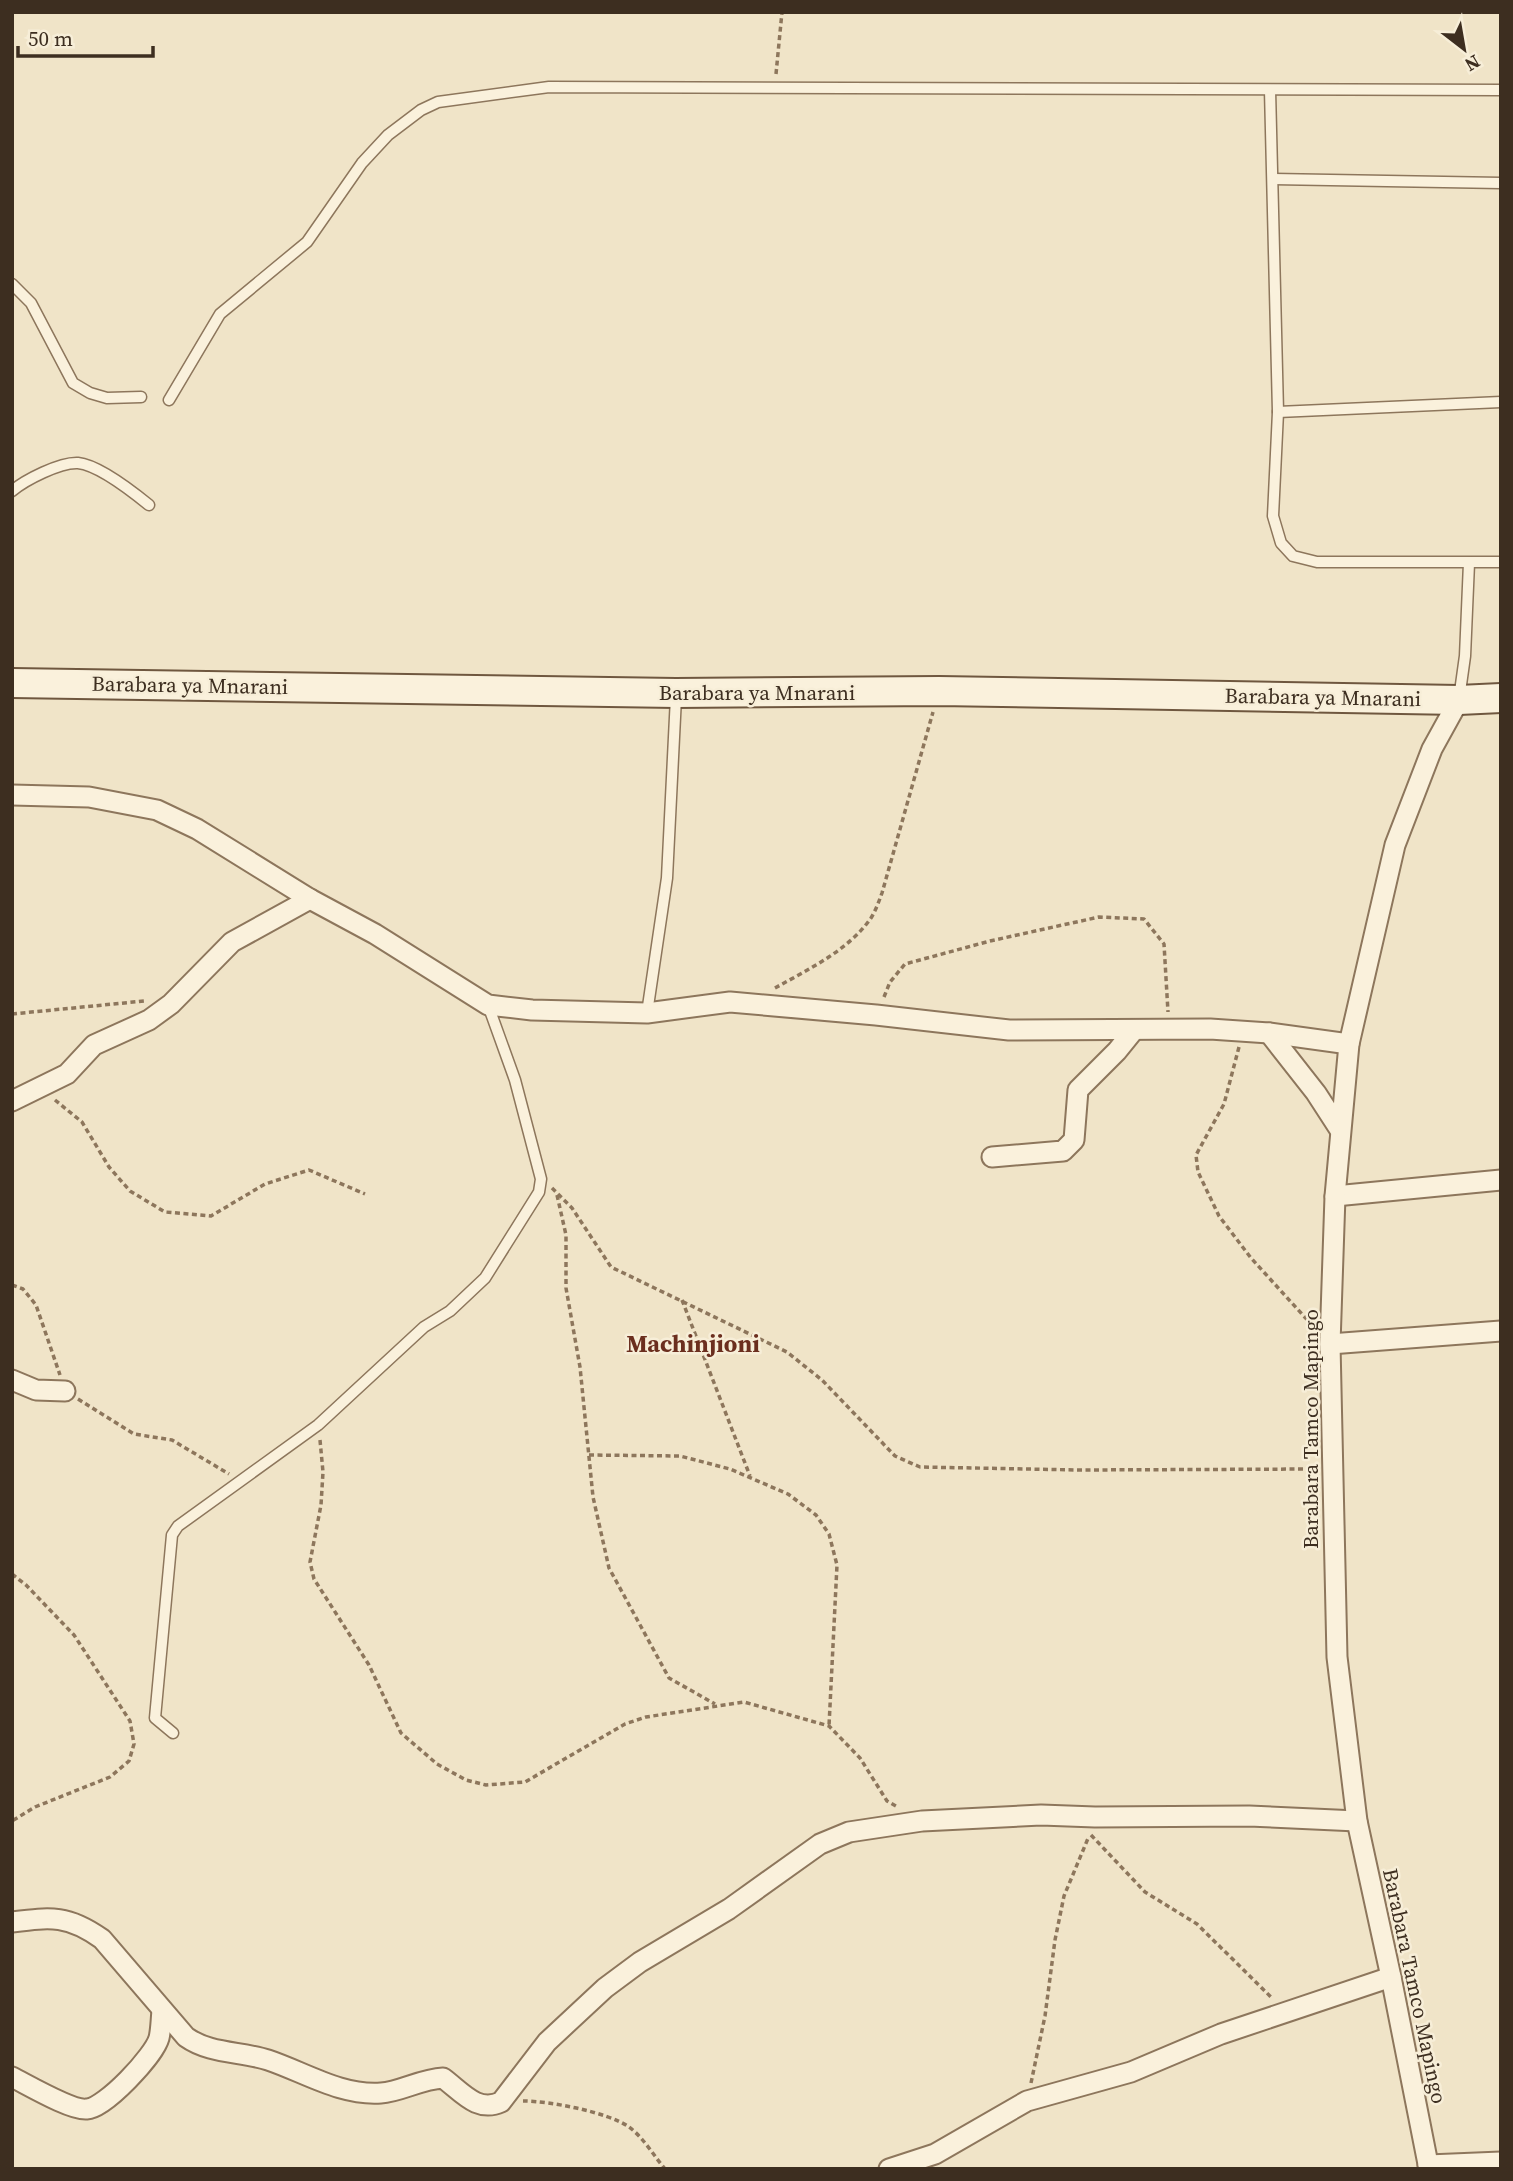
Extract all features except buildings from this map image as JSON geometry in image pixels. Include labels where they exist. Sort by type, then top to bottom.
[{"type":"street","name":"Barabara ya Mnarani","points":[[12,683],[676,693],[939,691],[1501,698]]},
{"type":"street","name":"Barabara Tamco Mapingo","points":[[1428,2167],[1357,1821],[1337,1657],[1331,1344],[1335,1196],[1349,1044],[1395,845],[1433,749],[1459,699]]},
{"type":"street","points":[[12,795],[89,797],[157,810],[197,829],[488,1005],[532,1010],[646,1013],[730,1002],[1009,1030],[1242,1031],[1349,1044]]},
{"type":"street","points":[[12,1101],[67,1074],[94,1045],[149,1020],[171,1004],[232,942],[310,899]]},
{"type":"street","points":[[992,1157],[1063,1151],[1074,1140],[1078,1090],[1118,1051],[1134,1030]]},
{"type":"street","points":[[1269,1033],[1316,1093],[1340,1130]]},
{"type":"street","points":[[1335,1196],[1501,1180]]},
{"type":"street","points":[[1331,1344],[1501,1331]]},
{"type":"street","points":[[12,1380],[36,1390],[65,1391]]},
{"type":"street","points":[[12,1922],[54,1917],[88,1929],[102,1939],[186,2037],[200,2047],[265,2059],[347,2090],[382,2093],[427,2079],[443,2078],[478,2105],[490,2107],[501,2102],[547,2042],[606,1988],[640,1962],[729,1909],[820,1844],[849,1832],[922,1821],[1041,1815],[1092,1825],[1249,1816],[1357,1821]]},
{"type":"street","points":[[888,2169],[936,2154],[1027,2101],[1130,2072],[1221,2034],[1391,1977]]},
{"type":"street","points":[[12,2077],[74,2107],[89,2110],[107,2099],[143,2064],[159,2039],[162,2011]]},
{"type":"street","points":[[1428,2167],[1501,2162]]},
{"type":"lane","points":[[169,400],[220,314],[307,242],[362,163],[388,135],[421,110],[438,102],[549,87],[1501,90]]},
{"type":"lane","points":[[1269,90],[1278,412],[1273,516],[1281,543],[1293,556],[1318,562],[1501,562]]},
{"type":"lane","points":[[1273,179],[1501,183]]},
{"type":"lane","points":[[12,284],[31,303],[73,383],[90,393],[107,398],[141,397]]},
{"type":"lane","points":[[1278,412],[1501,402]]},
{"type":"lane","points":[[12,491],[57,467],[78,463],[117,481],[149,505]]},
{"type":"lane","points":[[1459,699],[1465,656],[1469,563]]},
{"type":"lane","points":[[646,1013],[667,878],[676,693]]},
{"type":"lane","points":[[173,1733],[155,1718],[172,1535],[178,1526],[318,1425],[424,1327],[450,1311],[485,1278],[539,1192],[541,1179],[515,1080],[488,1005]]},
{"type":"path","points":[[775,87],[782,12]]},
{"type":"path","points":[[772,990],[811,968],[853,939],[872,916],[883,893],[939,691]]},
{"type":"path","points":[[876,1015],[890,982],[905,964],[990,941],[1099,917],[1144,919],[1164,944],[1169,1029]]},
{"type":"path","points":[[12,1014],[23,1015],[136,1000],[171,1004]]},
{"type":"path","points":[[1242,1031],[1224,1104],[1196,1155],[1198,1172],[1219,1216],[1251,1258],[1331,1344]]},
{"type":"path","points":[[34,1090],[59,1102],[82,1122],[109,1167],[130,1191],[165,1212],[211,1216],[265,1184],[309,1170],[365,1194]]},
{"type":"path","points":[[541,1179],[572,1208],[611,1267],[787,1352],[822,1380],[895,1455],[920,1467],[1080,1470],[1332,1469]]},
{"type":"path","points":[[557,1193],[566,1235],[566,1288],[580,1367],[593,1497],[609,1568],[669,1678],[717,1705]]},
{"type":"path","points":[[12,1285],[23,1289],[36,1305],[65,1391],[134,1434],[172,1440],[223,1468],[239,1481]]},
{"type":"path","points":[[681,1299],[751,1478]]},
{"type":"path","points":[[318,1425],[323,1472],[321,1505],[310,1562],[314,1579],[369,1665],[401,1733],[436,1764],[466,1780],[486,1785],[525,1782],[625,1724],[646,1717],[744,1702],[829,1727],[860,1758],[887,1801],[922,1821]]},
{"type":"path","points":[[589,1455],[680,1456],[730,1469],[788,1494],[816,1515],[829,1534],[837,1565],[829,1727]]},
{"type":"path","points":[[12,1574],[74,1635],[130,1721],[134,1744],[129,1761],[110,1777],[35,1807],[12,1821]]},
{"type":"path","points":[[1027,2101],[1045,2016],[1064,1896],[1092,1825],[1146,1892],[1197,1924],[1286,2012]]},
{"type":"path","points":[[501,2102],[542,2101],[614,2118],[631,2128],[665,2169]]},
{"type":"district","name":"Machinjioni","points":[[693,1343]]}]
